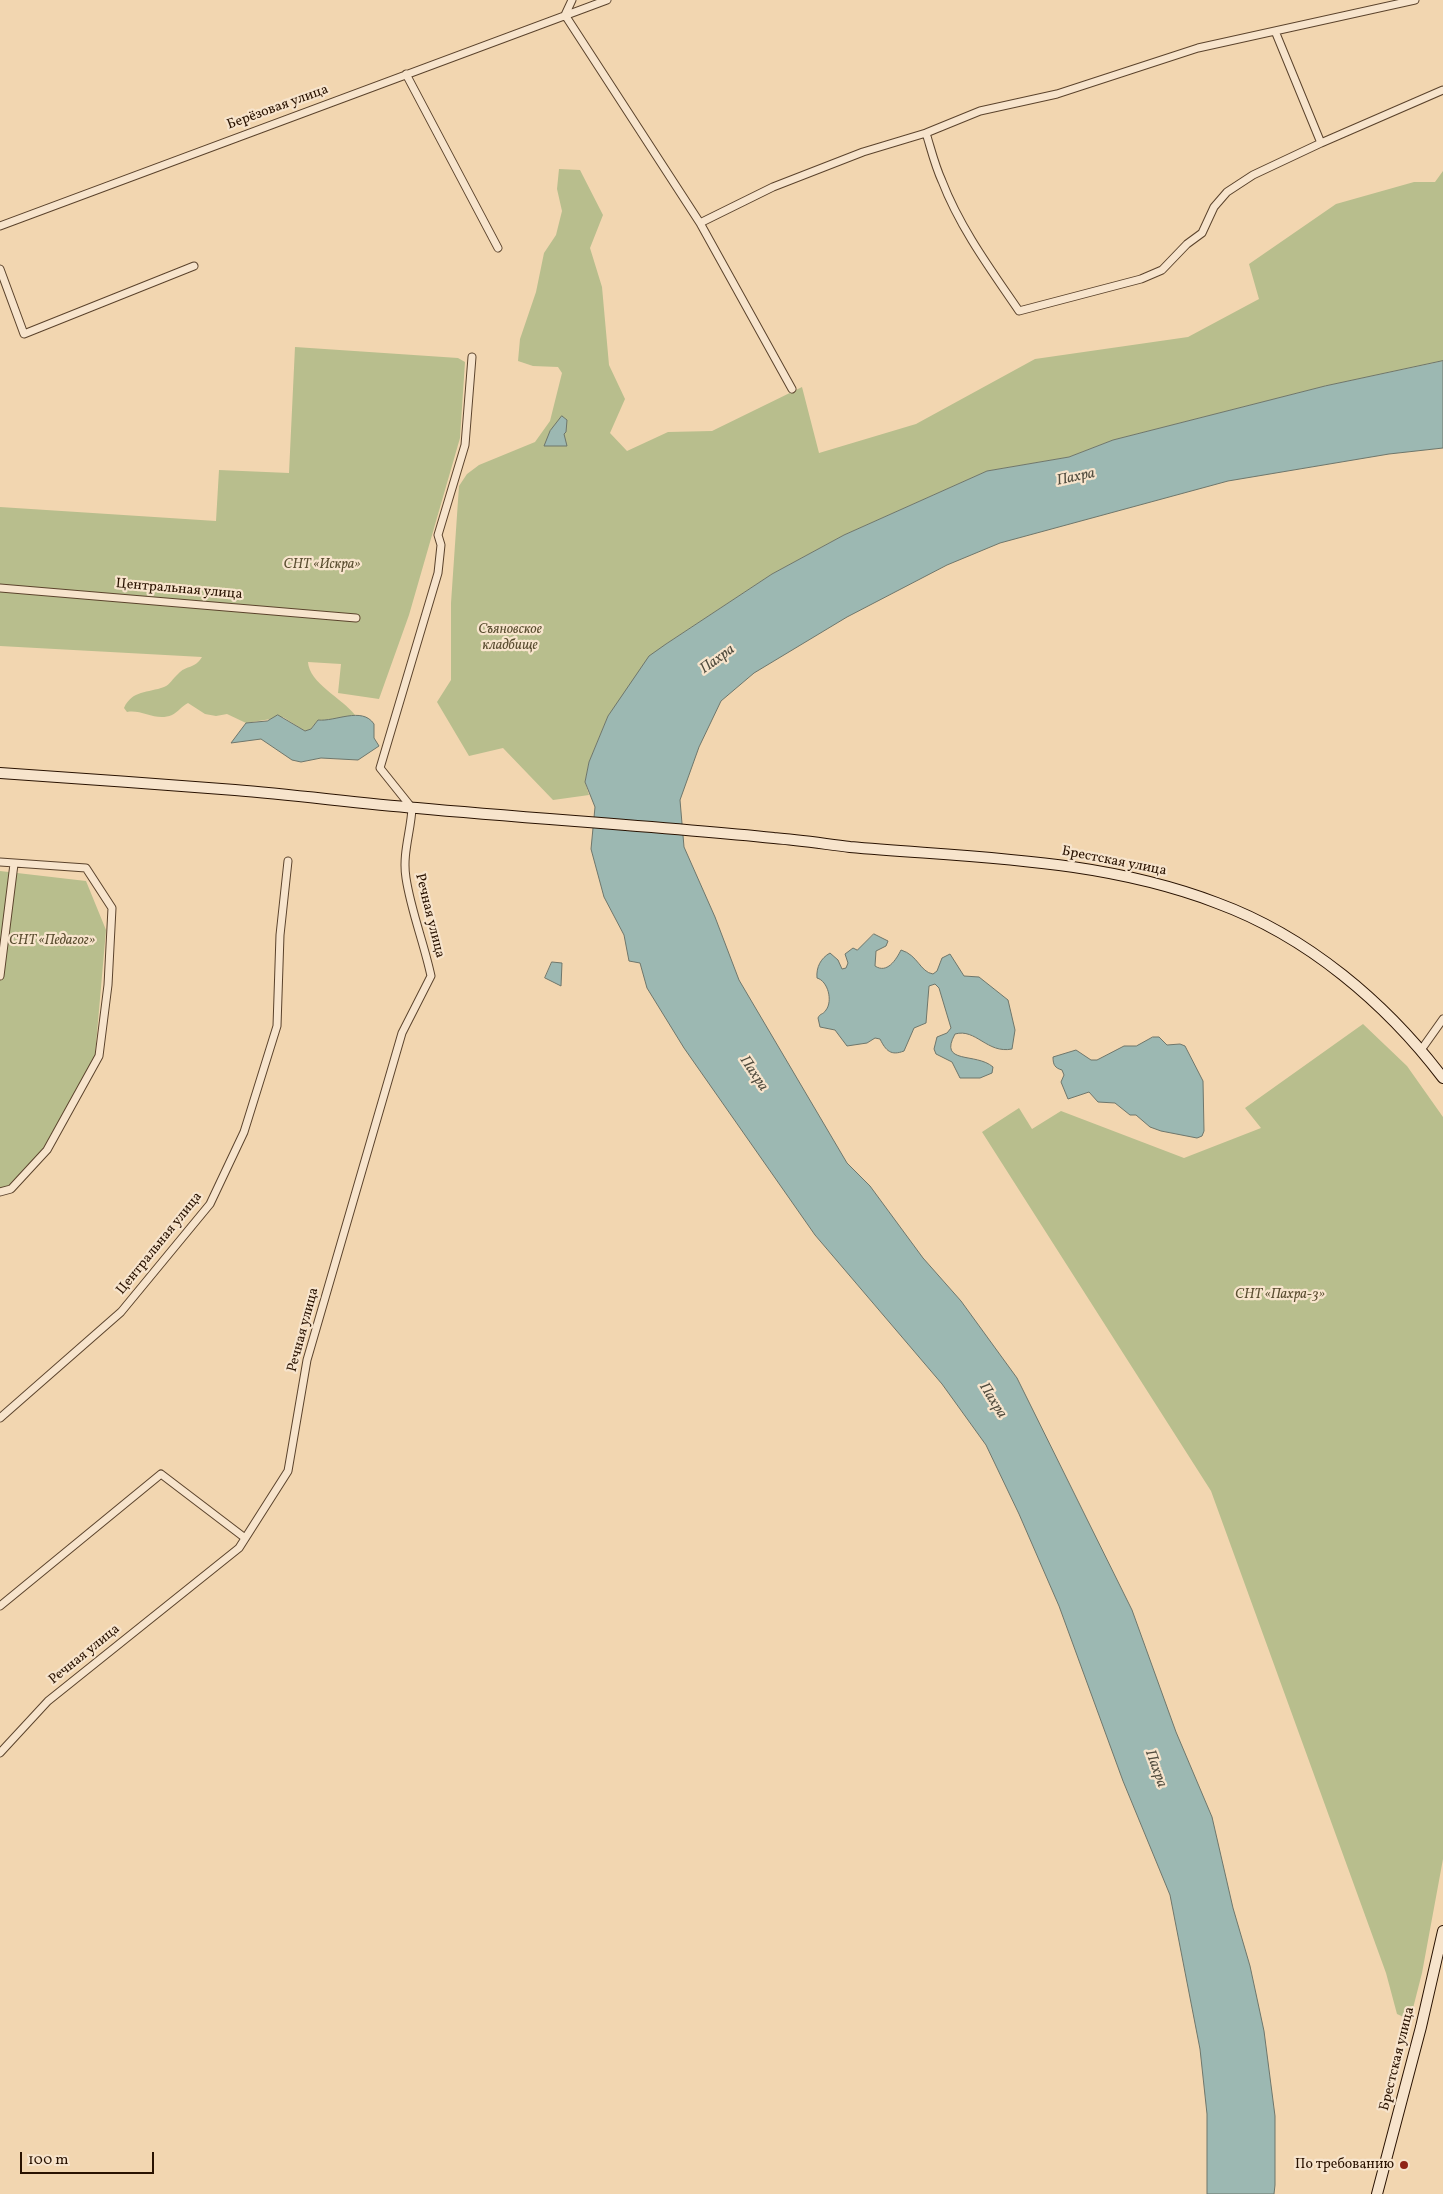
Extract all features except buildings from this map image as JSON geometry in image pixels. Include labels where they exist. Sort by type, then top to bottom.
[{"type":"main road","name":"Брестская улица","points":[[0,773],[236,790],[412,808],[774,838],[1074,867],[1126,875],[1174,887],[1243,913],[1314,955],[1374,1002],[1421,1050],[1443,1078]]},
{"type":"main road","name":"Брестская улица","points":[[1377,2194],[1421,2027],[1443,1931]]},
{"type":"street","points":[[572,0],[565,15],[700,223],[792,388]]},
{"type":"street","name":"Берёзовая улица","points":[[0,226],[607,0]]},
{"type":"street","points":[[700,223],[773,187],[863,152],[926,133],[980,111],[1057,94],[1168,56],[1415,0]]},
{"type":"street","points":[[1275,31],[1321,143]]},
{"type":"street","points":[[406,74],[498,248]]},
{"type":"street","points":[[926,133],[942,182],[962,222],[981,255],[1019,311],[1141,279],[1162,270],[1186,244],[1202,233],[1214,207],[1227,192],[1253,175],[1443,90]]},
{"type":"street","points":[[0,269],[24,334],[194,266]]},
{"type":"street","points":[[412,808],[380,768],[438,573],[441,545],[438,535],[465,444],[472,357]]},
{"type":"street","name":"Центральная улица","points":[[0,588],[356,618]]},
{"type":"street","name":"Речная улица","points":[[0,1753],[48,1701],[239,1548],[288,1471],[307,1360],[402,1033],[431,976],[406,878],[405,855],[411,827],[412,808]]},
{"type":"street","name":"Центральная улица","points":[[0,1418],[121,1312],[210,1204],[244,1132],[277,1026],[280,935],[288,861]]},
{"type":"street","points":[[0,862],[86,868],[112,908],[108,985],[99,1056],[47,1150],[11,1189],[0,1192]]},
{"type":"street","points":[[0,976],[14,864]]},
{"type":"street","points":[[1421,1050],[1443,1019]]},
{"type":"street","points":[[0,1606],[161,1474],[245,1538]]},
{"type":"green space","name":"Съяновское кладбище","points":[[559,169],[580,170],[603,215],[590,248],[602,287],[609,365],[625,399],[610,433],[627,451],[668,432],[712,431],[802,387],[819,453],[916,424],[1035,359],[1188,337],[1259,299],[1249,264],[1336,204],[1414,182],[1435,182],[1443,171],[1443,361],[1325,386],[1113,440],[1069,457],[987,471],[844,535],[772,574],[666,644],[608,716],[589,762],[585,782],[589,795],[553,800],[503,748],[469,756],[437,702],[451,680],[451,603],[459,486],[467,474],[479,465],[535,442],[550,421],[562,373],[558,367],[533,366],[518,361],[520,339],[536,292],[544,253],[556,235],[562,211],[557,189]]},
{"type":"green space","name":"СНТ «Искра»","points":[[295,347],[458,358],[465,362],[460,438],[409,615],[379,699],[338,693],[341,664],[308,662],[310,670],[320,684],[355,715],[328,721],[318,720],[311,729],[305,731],[283,717],[246,723],[227,714],[216,716],[205,714],[188,703],[172,715],[160,717],[138,712],[127,712],[124,708],[127,702],[136,695],[166,686],[181,671],[199,661],[202,657],[0,646],[0,507],[216,521],[219,470],[289,473]]},
{"type":"green space","name":"СНТ «Педагог»","points":[[0,871],[86,881],[106,930],[95,1056],[46,1146],[11,1185],[0,1188]]},
{"type":"green space","name":"СНТ «Пахра-3»","points":[[1363,1024],[1407,1066],[1443,1117],[1443,1859],[1422,1973],[1410,2020],[1397,2014],[1386,1973],[1211,1491],[982,1132],[1019,1108],[1032,1129],[1061,1111],[1184,1158],[1261,1128],[1245,1108]]},
{"type":"water","name":"Пахра","points":[[1443,361],[1443,448],[1389,454],[1228,481],[1000,543],[947,565],[847,617],[754,673],[721,701],[699,747],[680,800],[684,847],[715,917],[739,980],[847,1163],[870,1186],[923,1258],[961,1301],[1017,1378],[1132,1610],[1176,1732],[1212,1817],[1233,1908],[1250,1966],[1264,2031],[1275,2116],[1275,2185],[1274,2194],[1207,2194],[1207,2114],[1200,2049],[1170,1895],[1123,1781],[1059,1606],[1019,1514],[986,1445],[942,1384],[815,1235],[684,1048],[647,988],[640,963],[629,961],[624,935],[604,897],[591,849],[595,807],[585,782],[589,762],[608,716],[649,656],[772,574],[844,535],[987,471],[1069,457],[1113,440],[1325,386]]},
{"type":"water","points":[[562,416],[567,420],[566,432],[564,434],[567,446],[544,446],[550,431]]},
{"type":"water","points":[[278,715],[305,731],[311,729],[318,720],[355,715],[363,716],[374,724],[374,738],[379,746],[358,760],[321,758],[301,762],[292,760],[261,739],[231,743],[246,723],[267,721]]},
{"type":"water","points":[[874,934],[888,941],[886,946],[876,951],[875,966],[879,968],[891,965],[901,950],[907,952],[925,970],[933,974],[937,971],[942,958],[950,954],[964,976],[979,977],[1008,1000],[1015,1030],[1012,1049],[1003,1050],[996,1048],[976,1037],[962,1033],[955,1034],[951,1044],[951,1050],[955,1054],[986,1063],[993,1067],[992,1073],[980,1078],[960,1078],[952,1062],[936,1054],[934,1049],[937,1037],[947,1033],[951,1028],[939,988],[935,984],[929,986],[926,1023],[914,1028],[904,1051],[892,1053],[884,1047],[880,1039],[875,1038],[867,1043],[847,1046],[835,1030],[820,1027],[818,1018],[825,1012],[829,997],[827,987],[817,978],[817,970],[820,963],[830,953],[838,960],[842,969],[846,968],[848,963],[845,954],[853,948],[857,950]]},
{"type":"water","points":[[552,962],[562,963],[561,986],[545,978]]},
{"type":"water","points":[[1153,1037],[1159,1037],[1167,1045],[1180,1044],[1185,1046],[1203,1081],[1204,1131],[1202,1136],[1197,1138],[1150,1127],[1136,1115],[1130,1115],[1115,1103],[1098,1102],[1089,1092],[1068,1099],[1061,1082],[1064,1075],[1062,1070],[1055,1066],[1053,1057],[1076,1050],[1091,1060],[1097,1060],[1124,1046],[1136,1046]]},
{"type":"place","name":"По требованию","points":[[1404,2165]]}]
